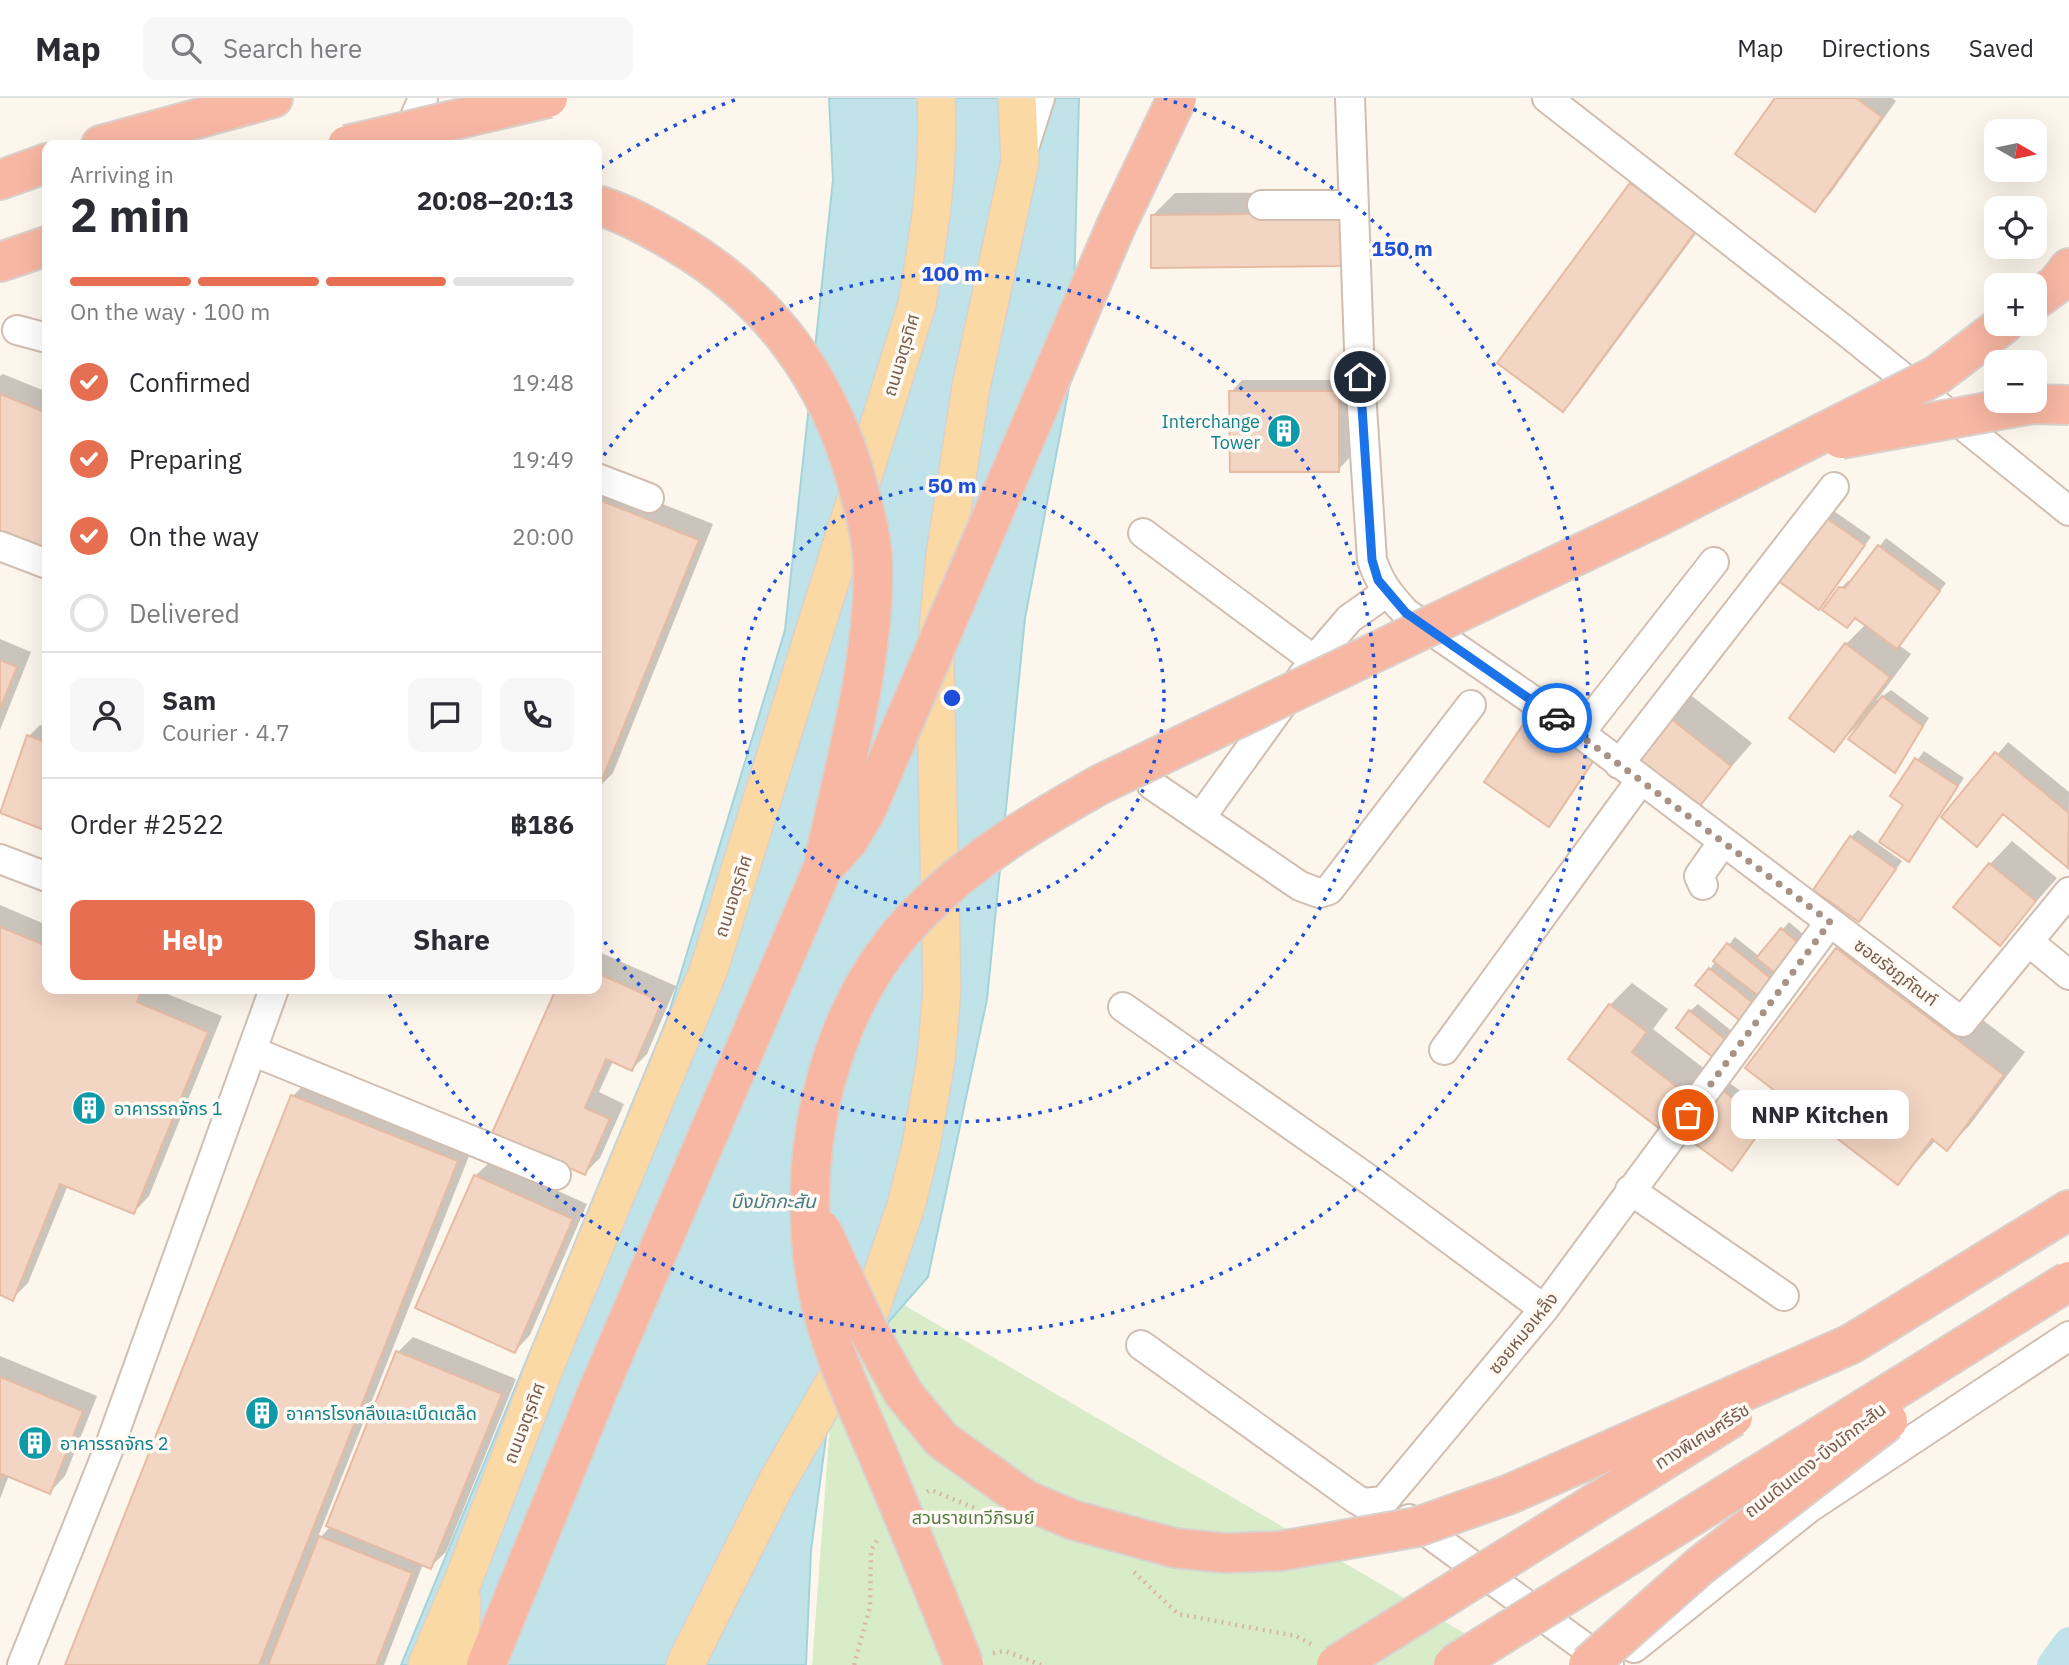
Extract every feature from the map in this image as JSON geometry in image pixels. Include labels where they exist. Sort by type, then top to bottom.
[{"type":"highway","points":[[119,140],[273,98]]},
{"type":"highway","points":[[368,140],[548,98]]},
{"type":"highway","points":[[822,870],[848,841],[866,811],[1111,238],[1177,98]]},
{"type":"highway","points":[[0,180],[42,165]]},
{"type":"highway","points":[[485,1665],[597,1393],[822,870],[869,643],[873,573],[866,518],[850,455],[816,380],[786,335],[743,289],[700,257],[654,229],[602,207]]},
{"type":"highway","points":[[0,262],[42,248]]},
{"type":"highway","points":[[2047,291],[2057,284],[2069,268]]},
{"type":"highway","points":[[964,1665],[840,1366],[817,1286],[811,1208],[811,1151],[829,1067],[846,1022],[869,978],[896,940],[923,908],[978,860],[1032,823],[1101,784],[1798,447],[1937,375],[1988,336]]},
{"type":"highway","points":[[1798,447],[2032,404],[2069,405]]},
{"type":"highway","points":[[811,1208],[867,1328],[904,1394],[942,1440],[1026,1500],[1073,1520],[1175,1548],[1225,1553],[1280,1551],[1417,1527],[1510,1493],[1851,1343]]},
{"type":"highway","name":"ทางพิเศษศรีรัช","points":[[1326,1656],[2069,1210]]},
{"type":"highway","points":[[1582,1659],[1794,1492],[2069,1283]]},
{"type":"highway","points":[[1453,1665],[2069,1283]]},
{"type":"main road","name":"ถนนจตุรทิศ","points":[[427,1665],[463,1581],[548,1359],[709,969],[741,872],[916,303],[932,218],[939,147],[936,98]]},
{"type":"main road","points":[[687,1660],[777,1482],[833,1385],[870,1308],[906,1206],[921,1146],[936,1060],[942,990],[935,664],[945,555],[974,374],[1020,162],[1017,98]]},
{"type":"main road","points":[[463,1581],[460,1640],[463,1665]]},
{"type":"street","points":[[1020,162],[1040,98]]},
{"type":"street","name":"ซอยรัชฎภัณฑ์","points":[[1350,98],[1360,377],[1372,560],[1378,580],[1387,592],[1406,613],[1580,733],[1962,1023],[2029,942]]},
{"type":"street","points":[[1547,98],[1843,328],[2069,511]]},
{"type":"street","points":[[405,140],[420,99]]},
{"type":"street","points":[[1262,205],[1353,205]]},
{"type":"street","points":[[17,330],[42,337]]},
{"type":"street","points":[[602,480],[649,498]]},
{"type":"street","points":[[1444,1050],[1630,772],[1834,487]]},
{"type":"street","points":[[1143,533],[1314,660]]},
{"type":"street","points":[[0,546],[42,562]]},
{"type":"street","points":[[1580,733],[1714,562]]},
{"type":"street","points":[[1201,817],[1314,660],[1349,619],[1387,592]]},
{"type":"street","points":[[1152,785],[1300,886],[1319,893],[1329,890],[1471,705]]},
{"type":"street","points":[[1703,885],[1699,876],[1722,843]]},
{"type":"street","points":[[0,859],[42,875]]},
{"type":"street","points":[[2069,892],[2029,942],[2069,975]]},
{"type":"street","name":"ซอยหมอเหล็ง","points":[[1384,1500],[1544,1309],[1830,922]]},
{"type":"street","points":[[22,1665],[109,1448],[272,994]]},
{"type":"street","points":[[1123,1007],[1371,1181],[1544,1309]]},
{"type":"street","points":[[252,1051],[556,1175]]},
{"type":"street","points":[[1630,1191],[1784,1296]]},
{"type":"street","name":"ถนนดินแดง-บึงมักกะสัน","points":[[1582,1659],[1620,1613],[2069,1260]]},
{"type":"street","name":"ถนนดินแดง-บึงมักกะสัน","points":[[1611,1665],[1809,1508],[2069,1336]]},
{"type":"street","points":[[1141,1345],[1356,1499],[1363,1503],[1384,1500],[1382,1507],[1386,1511],[1582,1659],[1611,1665]]},
{"type":"path","points":[[921,1496],[931,1490],[981,1510]]},
{"type":"path","points":[[854,1665],[870,1607],[871,1551],[881,1533]]},
{"type":"path","points":[[1126,1569],[1136,1573],[1178,1614],[1296,1636],[1326,1656]]},
{"type":"green space","name":"สวนราชเทวีภิรมย์","points":[[904,1305],[1476,1640],[1459,1665],[812,1665],[833,1385]]},
{"type":"water","name":"บึงมักกะสัน","points":[[829,98],[1079,98],[1072,372],[1025,618],[987,999],[928,1277],[833,1385],[811,1550],[806,1665],[401,1665],[667,1019],[785,630],[833,180]]},
{"type":"building","points":[[1775,98],[1856,98],[1882,117],[1815,212],[1735,154]]},
{"type":"building","points":[[1630,183],[1695,232],[1563,412],[1497,363]]},
{"type":"building","points":[[1342,213],[1342,266],[1151,268],[1151,215]]},
{"type":"building","name":"Interchange Tower","points":[[1229,391],[1339,391],[1339,472],[1230,472]]},
{"type":"building","points":[[0,394],[42,411],[42,549],[0,531]]},
{"type":"building","points":[[602,501],[699,540],[602,780]]},
{"type":"building","points":[[1822,515],[1865,545],[1819,610],[1777,580]]},
{"type":"building","points":[[1878,545],[1940,591],[1897,649],[1855,618],[1847,628],[1822,610],[1839,587],[1845,588]]},
{"type":"building","points":[[1845,643],[1890,677],[1834,752],[1789,718]]},
{"type":"building","points":[[0,660],[17,667],[0,709]]},
{"type":"building","points":[[1882,696],[1923,726],[1895,773],[1848,739]]},
{"type":"building","points":[[1533,710],[1598,754],[1549,827],[1484,782]]},
{"type":"building","points":[[1665,714],[1731,766],[1699,807],[1633,754]]},
{"type":"building","points":[[27,735],[42,741],[42,829],[0,813]]},
{"type":"building","points":[[1995,752],[2069,813],[2068,868],[2003,814],[1977,847],[1941,817]]},
{"type":"building","points":[[1915,758],[1958,786],[1909,862],[1879,842],[1903,805],[1890,796]]},
{"type":"building","points":[[1850,836],[1896,869],[1859,922],[1813,890]]},
{"type":"building","points":[[1989,863],[2036,901],[2000,946],[1953,907]]},
{"type":"building","name":"อาคารรถจักร 1","points":[[0,927],[42,944],[42,994],[140,994],[137,1002],[208,1032],[134,1214],[60,1184],[13,1301],[0,1295]]},
{"type":"building","points":[[1781,928],[1804,948],[1780,977],[1756,958]]},
{"type":"building","points":[[1727,943],[1774,981],[1761,998],[1713,961]]},
{"type":"building","points":[[1836,948],[2004,1075],[1947,1151],[1932,1139],[1898,1185],[1745,1068]]},
{"type":"building","points":[[1709,968],[1757,1006],[1743,1023],[1695,985]]},
{"type":"building","points":[[602,975],[662,1002],[632,1071],[606,1059],[585,1108],[610,1119],[585,1175],[492,1133],[554,994],[602,994]]},
{"type":"building","points":[[1609,1004],[1647,1032],[1632,1052],[1694,1100],[1668,1135],[1568,1059]]},
{"type":"building","points":[[1689,1010],[1737,1049],[1724,1066],[1676,1028]]},
{"type":"building","points":[[1718,1087],[1766,1123],[1732,1171],[1683,1135]]},
{"type":"building","name":"อาคารโรงกลึงและเบ็ดเตล็ด","points":[[291,1095],[458,1161],[259,1665],[65,1665]]},
{"type":"building","points":[[474,1175],[573,1219],[515,1353],[415,1308]]},
{"type":"building","points":[[396,1351],[502,1394],[431,1569],[326,1526]]},
{"type":"building","name":"อาคารรถจักร 2","points":[[0,1377],[83,1411],[50,1494],[2,1474],[0,1479]]},
{"type":"building","points":[[319,1536],[412,1573],[376,1665],[268,1665]]},
{"type":"waterway","points":[[2052,1665],[2069,1642]]},
{"type":"way so far","points":[[1557,718],[1830,922],[1688,1115]]},
{"type":"place","name":"Interchange Tower","points":[[1284,431]]},
{"type":"place","name":"อาคารรถจักร 1","points":[[89,1108]]},
{"type":"place","name":"NNP Kitchen","points":[[1688,1115]]},
{"type":"place","name":"อาคารโรงกลึงและเบ็ดเตล็ด","points":[[262,1413]]},
{"type":"place","name":"อาคารรถจักร 2","points":[[35,1443]]},
{"type":"route","points":[[1360,377],[1372,560],[1378,580],[1406,613],[1557,718]]}]
